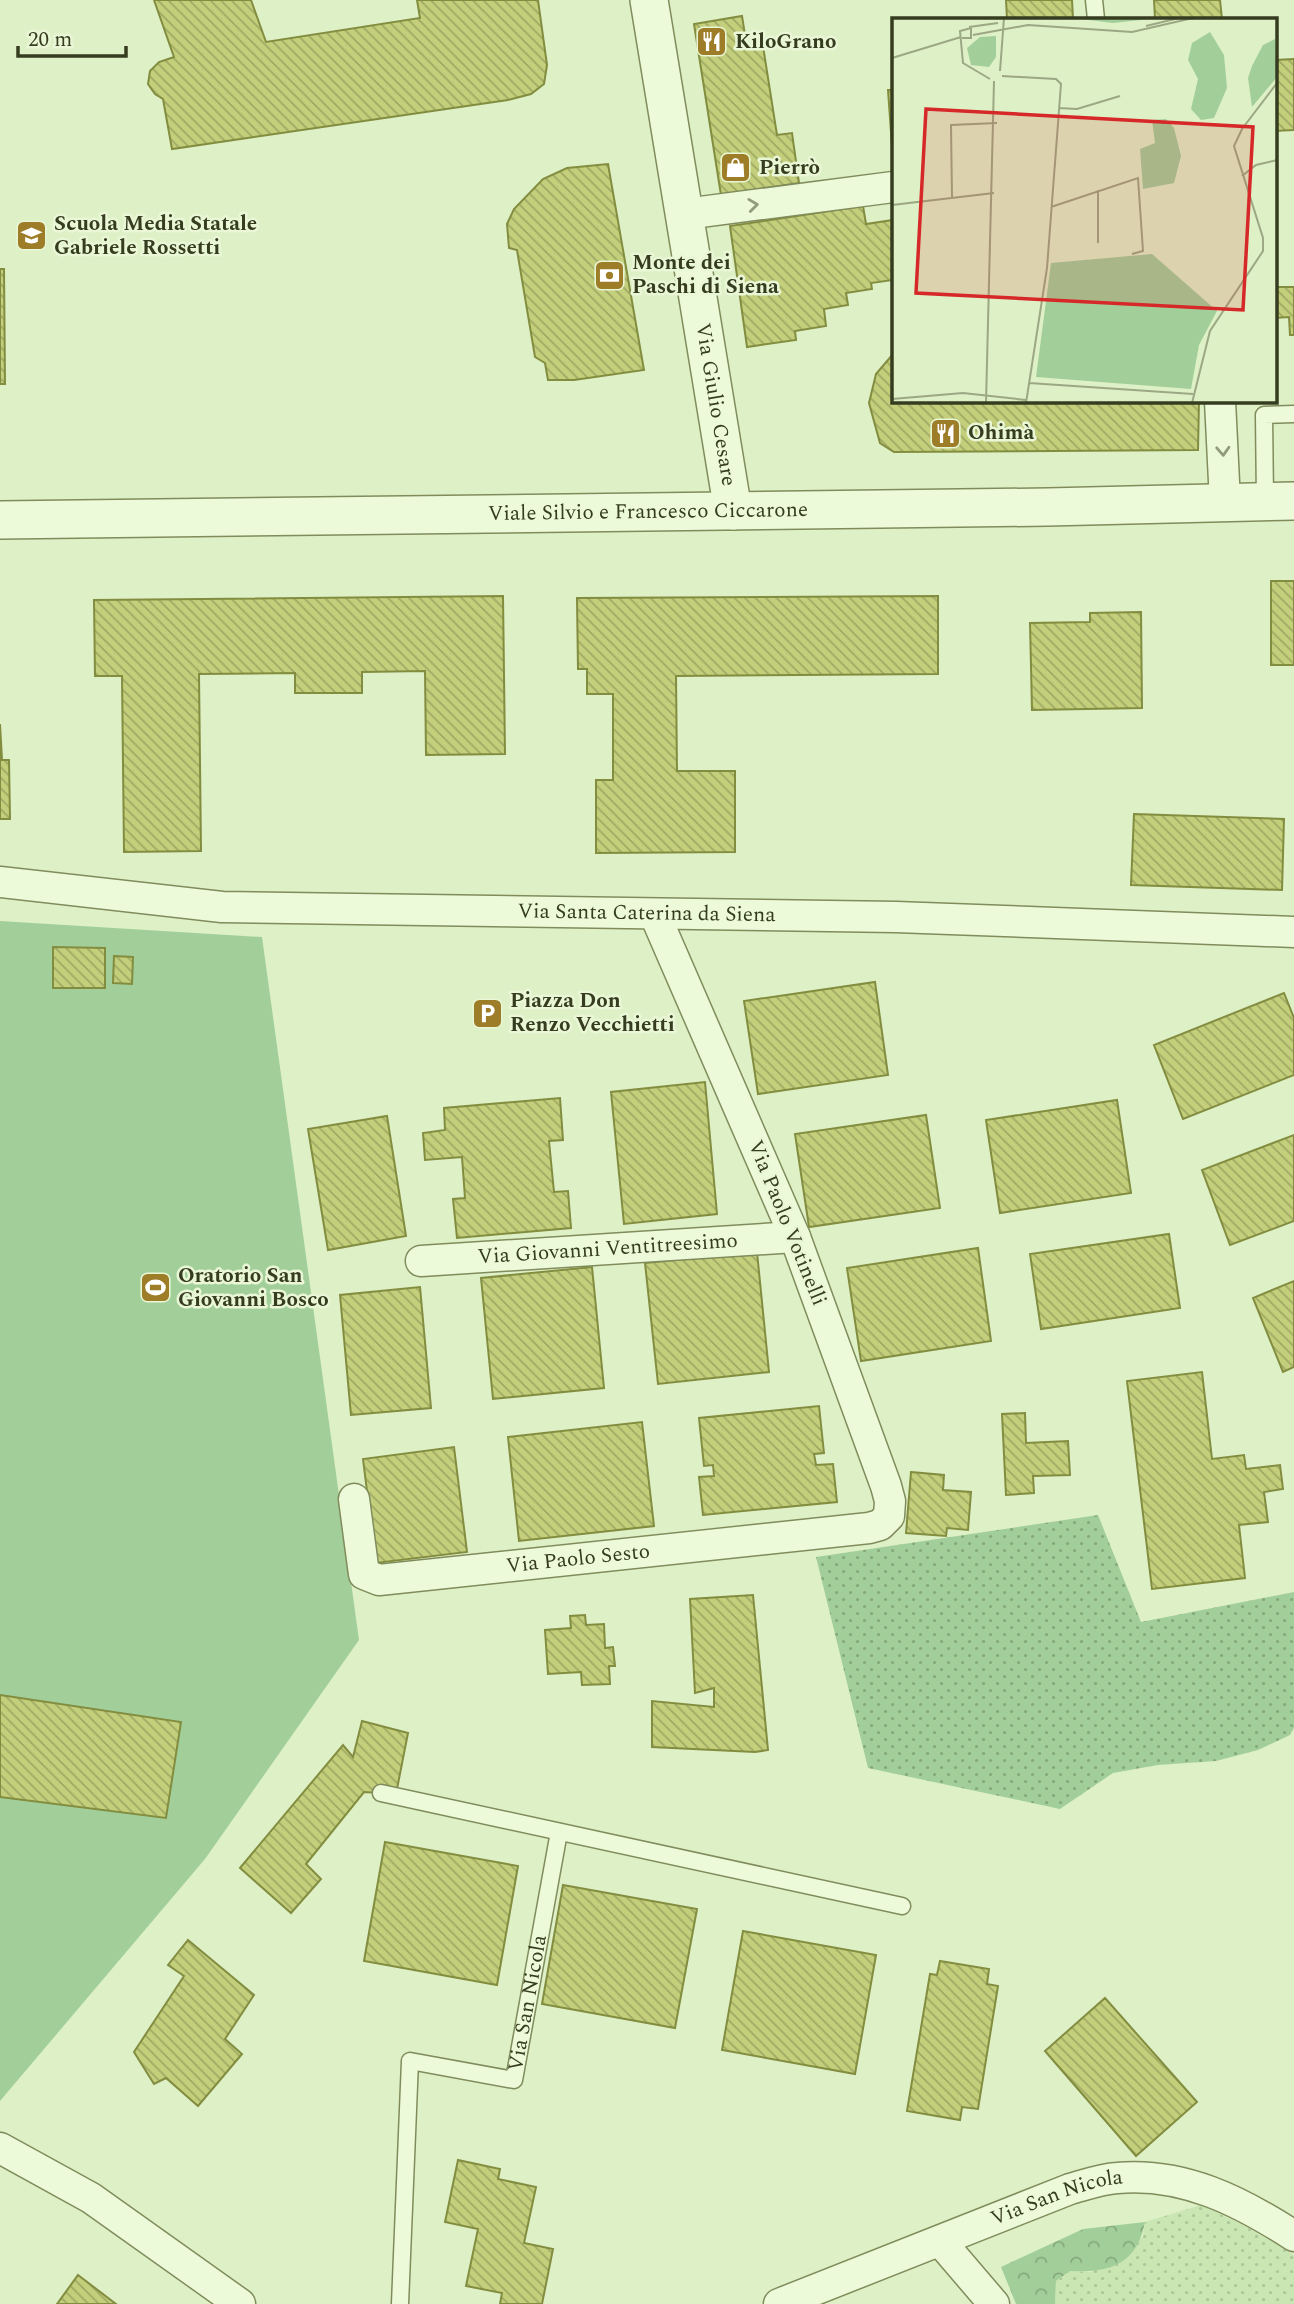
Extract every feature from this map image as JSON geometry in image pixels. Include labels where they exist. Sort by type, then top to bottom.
[{"type":"street","name":"Via Giulio Cesare","points":[[649,0],[733,511]]},
{"type":"street","points":[[685,214],[892,187]]},
{"type":"street","points":[[1220,402],[1225,502]]},
{"type":"street","name":"Viale Silvio e Francesco Ciccarone","points":[[0,520],[1048,507],[1279,501]]},
{"type":"street","name":"Via Santa Caterina da Siena","points":[[0,882],[222,907],[896,917],[1294,932]]},
{"type":"street","name":"Via Paolo Votinelli","points":[[655,915],[795,1237],[887,1486],[889,1516],[880,1525],[869,1528]]},
{"type":"street","name":"Via Giovanni Ventitreesimo","points":[[422,1261],[795,1237]]},
{"type":"street","name":"Via Paolo Sesto","points":[[355,1499],[364,1574],[379,1580],[869,1528]]},
{"type":"street","points":[[0,2148],[91,2197],[240,2304]]},
{"type":"street","name":"Via San Nicola","points":[[779,2304],[1070,2189],[1115,2178],[1150,2177],[1183,2182],[1211,2191],[1252,2210],[1294,2236]]},
{"type":"street","points":[[941,2242],[994,2304]]},
{"type":"lane","points":[[1094,0],[1096,18]]},
{"type":"lane","points":[[1279,501],[1264,415],[1294,414]]},
{"type":"lane","points":[[381,1793],[902,1906]]},
{"type":"lane","name":"Via San Nicola","points":[[400,2304],[410,2061],[514,2080],[559,1832]]},
{"type":"green space","name":"Oratorio San Giovanni Bosco","points":[[0,921],[262,937],[359,1640],[205,1859],[0,2101]]},
{"type":"green space","points":[[1098,1515],[1141,1622],[1294,1592],[1294,1728],[1290,1735],[1258,1750],[1216,1761],[1158,1765],[1113,1773],[1060,1809],[868,1768],[816,1557]]},
{"type":"green space","points":[[1201,2205],[1245,2226],[1294,2255],[1294,2304],[1055,2304],[1056,2281],[1070,2271],[1091,2272],[1143,2237],[1145,2222]]},
{"type":"green space","points":[[1145,2222],[1135,2248],[1119,2263],[1097,2270],[1070,2271],[1056,2281],[1055,2304],[1016,2304],[1001,2267],[1083,2229]]},
{"type":"building","points":[[154,0],[251,0],[266,42],[420,18],[417,0],[538,0],[547,65],[544,84],[531,94],[508,100],[172,149],[163,99],[155,94],[148,84],[150,71],[159,62],[174,57]]},
{"type":"building","points":[[1006,0],[1072,0],[1073,18],[1007,18]]},
{"type":"building","points":[[1154,0],[1220,0],[1222,18],[1155,18]]},
{"type":"building","points":[[742,16],[747,48],[763,46],[777,135],[792,133],[799,183],[721,195],[694,24]]},
{"type":"building","points":[[1294,59],[1294,130],[1276,131],[1276,60]]},
{"type":"building","points":[[888,90],[892,90],[892,147]]},
{"type":"building","points":[[608,164],[644,370],[574,380],[548,380],[545,363],[535,357],[517,250],[509,248],[507,224],[514,209],[543,179],[567,168]]},
{"type":"building","points":[[863,206],[866,224],[892,220],[892,280],[871,283],[872,289],[846,293],[848,305],[824,309],[826,326],[795,331],[796,340],[747,347],[730,226]]},
{"type":"building","name":"Scuola Media Statale Gabriele Rossetti","points":[[0,269],[4,269],[5,384],[0,384]]},
{"type":"building","points":[[1276,287],[1294,287],[1294,335],[1290,335],[1289,317],[1276,318]]},
{"type":"building","points":[[892,355],[892,402],[1199,402],[1198,450],[894,452],[880,443],[869,403],[876,374]]},
{"type":"building","points":[[1271,581],[1294,581],[1294,665],[1271,665]]},
{"type":"building","points":[[503,596],[505,754],[426,755],[425,671],[362,672],[362,693],[295,693],[295,673],[199,674],[201,851],[124,852],[122,676],[95,676],[94,600]]},
{"type":"building","points":[[938,596],[938,674],[676,676],[677,771],[735,771],[735,852],[596,853],[596,780],[613,780],[613,694],[587,694],[587,669],[578,669],[577,598]]},
{"type":"building","points":[[1141,612],[1142,708],[1032,710],[1030,623],[1090,622],[1090,613]]},
{"type":"building","points":[[0,724],[2,760],[9,760],[10,819],[0,819]]},
{"type":"building","points":[[1134,814],[1284,819],[1282,890],[1131,885]]},
{"type":"building","points":[[53,947],[105,948],[105,988],[53,988]]},
{"type":"building","points":[[114,956],[133,957],[132,984],[113,983]]},
{"type":"building","points":[[875,982],[888,1075],[758,1094],[744,1001]]},
{"type":"building","points":[[1284,993],[1294,1018],[1294,1075],[1183,1119],[1154,1045]]},
{"type":"building","points":[[705,1082],[717,1214],[624,1224],[611,1092]]},
{"type":"building","points":[[560,1098],[563,1140],[549,1141],[554,1192],[568,1191],[571,1228],[457,1238],[453,1199],[465,1198],[462,1157],[425,1160],[423,1133],[445,1130],[444,1108]]},
{"type":"building","points":[[1117,1100],[1131,1193],[1000,1213],[986,1120]]},
{"type":"building","points":[[926,1115],[940,1208],[809,1227],[795,1134]]},
{"type":"building","points":[[387,1116],[406,1236],[328,1250],[308,1129]]},
{"type":"building","points":[[1294,1135],[1294,1221],[1230,1245],[1202,1170]]},
{"type":"building","points":[[1169,1234],[1180,1308],[1041,1329],[1030,1254]]},
{"type":"building","points":[[978,1248],[991,1341],[861,1361],[847,1268]]},
{"type":"building","points":[[757,1252],[769,1372],[658,1384],[645,1263]]},
{"type":"building","points":[[592,1267],[604,1388],[493,1399],[481,1278]]},
{"type":"building","points":[[1294,1281],[1294,1367],[1283,1372],[1253,1298]]},
{"type":"building","points":[[420,1287],[431,1408],[351,1415],[340,1295]]},
{"type":"building","points":[[1202,1372],[1212,1459],[1244,1455],[1246,1469],[1280,1465],[1283,1489],[1264,1492],[1268,1522],[1239,1525],[1245,1578],[1152,1589],[1127,1381]]},
{"type":"building","points":[[819,1406],[824,1453],[814,1454],[816,1465],[833,1464],[837,1502],[703,1515],[699,1477],[714,1476],[713,1465],[704,1466],[699,1418]]},
{"type":"building","points":[[1025,1413],[1026,1443],[1068,1441],[1070,1475],[1033,1476],[1034,1493],[1006,1495],[1002,1414]]},
{"type":"building","points":[[642,1422],[654,1526],[519,1541],[508,1437]]},
{"type":"building","points":[[454,1447],[467,1552],[376,1563],[363,1459]]},
{"type":"building","points":[[911,1472],[944,1475],[943,1490],[971,1492],[968,1530],[947,1528],[946,1536],[906,1533]]},
{"type":"building","points":[[753,1595],[768,1750],[755,1752],[652,1747],[652,1701],[714,1707],[714,1688],[695,1693],[690,1599]]},
{"type":"building","points":[[585,1615],[586,1625],[604,1624],[605,1648],[613,1647],[615,1666],[609,1666],[610,1684],[582,1685],[581,1672],[548,1674],[545,1630],[571,1628],[570,1616]]},
{"type":"building","points":[[0,1695],[181,1722],[166,1818],[0,1797]]},
{"type":"building","points":[[362,1721],[408,1733],[396,1794],[364,1792],[306,1864],[321,1879],[291,1913],[240,1868],[343,1745],[353,1757]]},
{"type":"building","points":[[385,1842],[518,1866],[497,1985],[364,1961]]},
{"type":"building","points":[[563,1885],[697,1909],[675,2028],[542,2004]]},
{"type":"building","points":[[743,1931],[876,1955],[855,2074],[722,2050]]},
{"type":"building","points":[[188,1940],[254,1995],[225,2039],[242,2054],[198,2106],[166,2078],[154,2084],[134,2052],[184,1976],[168,1965]]},
{"type":"building","points":[[940,1961],[989,1969],[987,1984],[998,1986],[978,2109],[962,2107],[960,2120],[907,2111],[930,1974],[937,1975]]},
{"type":"building","points":[[1105,1998],[1197,2102],[1136,2156],[1045,2051]]},
{"type":"building","points":[[458,2160],[500,2169],[498,2179],[536,2187],[524,2243],[553,2249],[542,2304],[500,2304],[502,2293],[466,2286],[478,2229],[445,2222]]},
{"type":"building","points":[[78,2275],[116,2304],[57,2304]]},
{"type":"place","name":"KiloGrano","points":[[712,42]]},
{"type":"place","name":"Pierrò","points":[[736,168]]},
{"type":"place","name":"Scuola Media Statale Gabriele Rossetti","points":[[31,236]]},
{"type":"place","name":"Monte dei Paschi di Siena","points":[[609,275]]},
{"type":"place","name":"Ohimà","points":[[945,433]]},
{"type":"place","name":"Piazza Don Renzo Vecchietti","points":[[487,1013]]},
{"type":"place","name":"Oratorio San Giovanni Bosco","points":[[155,1288]]}]
